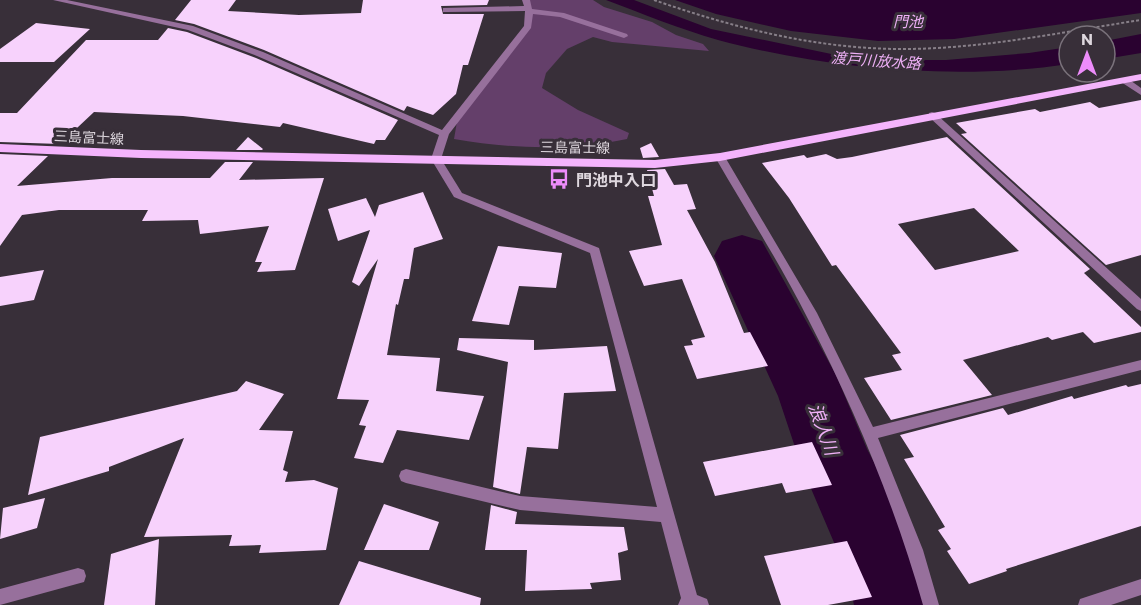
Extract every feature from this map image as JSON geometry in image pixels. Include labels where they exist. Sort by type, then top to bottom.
[{"type":"main road","name":"三島富士線","points":[[0,148],[141,154],[655,164],[720,157],[1141,77]]},
{"type":"street","points":[[57,0],[190,28],[260,54],[444,134]]},
{"type":"street","points":[[528,6],[528,26],[444,134],[436,159],[458,195],[595,251],[692,603]]},
{"type":"street","points":[[446,10],[528,6],[624,36]]},
{"type":"street","points":[[1124,80],[1141,92]]},
{"type":"street","points":[[932,115],[1141,306]]},
{"type":"street","points":[[720,157],[813,315],[869,434],[915,550],[931,605]]},
{"type":"street","points":[[869,434],[1141,365]]},
{"type":"street","points":[[406,476],[520,503],[666,515]]},
{"type":"street","points":[[0,597],[78,576]]},
{"type":"street","points":[[1086,605],[1141,586]]},
{"type":"path","points":[[654,0],[705,19],[755,33],[882,49],[989,44],[1141,20]]},
{"type":"shaded area","points":[[530,0],[593,0],[604,7],[652,22],[676,35],[703,44],[709,51],[612,42],[593,37],[567,49],[546,73],[542,88],[578,110],[629,133],[627,139],[562,147],[518,147],[454,139],[459,110],[509,50],[529,20]]},
{"type":"water","name":"渡戸川放水路","points":[[606,0],[634,0],[711,29],[860,60],[946,60],[1057,49],[1057,65],[983,72],[938,72],[847,65],[760,50],[718,40]]},
{"type":"water","name":"門池","points":[[675,0],[1141,0],[1141,13],[954,39],[878,41],[791,31],[716,14]]},
{"type":"water","points":[[1141,34],[1141,53],[1117,57],[1117,39]]},
{"type":"building","points":[[191,0],[236,0],[228,11],[299,15],[361,13],[363,0],[489,0],[487,5],[441,6],[443,14],[484,14],[468,65],[463,65],[456,94],[433,115],[407,106],[404,111],[264,50],[194,24],[175,20]]},
{"type":"building","points":[[36,23],[90,29],[54,62],[0,62],[0,49]]},
{"type":"building","points":[[168,28],[187,32],[256,58],[398,120],[385,140],[376,140],[374,144],[283,123],[280,127],[183,116],[94,112],[60,144],[0,142],[0,113],[17,113],[86,40],[158,40]]},
{"type":"building","points":[[1141,100],[1141,255],[1106,265],[961,134],[967,133],[956,123],[1035,109],[1040,112],[1090,102],[1099,108]]},
{"type":"building","points":[[248,137],[263,149],[236,150]]},
{"type":"building","points":[[947,137],[1090,269],[1084,273],[1141,327],[1141,332],[1094,343],[1083,332],[1052,340],[1048,337],[963,360],[992,395],[891,420],[864,378],[902,370],[892,355],[901,353],[836,265],[832,266],[789,198],[762,163],[804,155],[807,158],[826,154],[837,159]],"holes":[[[974,208],[1019,251],[935,270],[898,224]]]},
{"type":"building","points":[[651,143],[659,157],[643,158],[640,148]]},
{"type":"building","points":[[0,154],[48,156],[17,186],[112,178],[210,178],[225,162],[253,162],[239,180],[324,178],[295,270],[257,272],[262,262],[255,262],[269,226],[200,234],[198,220],[142,221],[148,210],[59,210],[22,215],[0,246]]},
{"type":"building","points":[[665,169],[674,185],[687,184],[696,209],[687,210],[715,262],[744,333],[750,332],[768,366],[697,379],[684,346],[693,345],[691,340],[705,337],[682,279],[644,286],[629,251],[662,245],[648,196],[654,196],[647,170]]},
{"type":"building","points":[[423,192],[443,239],[414,248],[409,279],[404,279],[398,305],[396,304],[387,355],[440,358],[436,391],[484,396],[469,440],[397,430],[383,463],[354,458],[366,426],[359,425],[369,400],[337,399],[378,259],[359,286],[352,282],[370,230],[338,241],[328,209],[366,198],[375,217],[379,205]]},
{"type":"building","points":[[498,246],[562,253],[556,288],[519,286],[509,325],[472,321]]},
{"type":"building","points":[[44,270],[34,300],[0,306],[0,277]]},
{"type":"building","points":[[459,338],[534,340],[534,350],[607,346],[616,391],[564,393],[558,449],[527,447],[520,494],[493,487],[508,362],[457,350]]},
{"type":"building","points":[[246,381],[284,394],[259,430],[293,431],[283,470],[288,472],[285,482],[314,480],[338,488],[326,550],[259,553],[261,545],[229,546],[232,535],[144,537],[184,438],[109,467],[109,471],[28,495],[40,437],[237,391]]},
{"type":"building","points":[[1141,384],[1141,526],[1006,569],[1007,571],[969,584],[947,551],[951,549],[938,530],[945,527],[904,459],[914,457],[900,435],[1003,408],[1008,415],[1072,396],[1074,399],[1126,385],[1128,387]]},
{"type":"building","points":[[812,442],[832,485],[786,493],[782,483],[715,496],[703,462]]},
{"type":"building","points":[[45,498],[37,528],[0,539],[3,508]]},
{"type":"building","points":[[384,504],[439,522],[429,550],[364,550]]},
{"type":"building","points":[[491,505],[517,512],[515,524],[624,527],[628,550],[618,553],[621,580],[590,583],[592,589],[525,591],[527,550],[485,550]]},
{"type":"building","points":[[159,539],[155,605],[104,605],[111,554]]},
{"type":"building","points":[[847,541],[872,597],[828,605],[781,605],[764,556]]},
{"type":"building","points":[[359,561],[481,598],[480,605],[339,605]]},
{"type":"waterway","name":"浪人川","points":[[742,256],[812,396],[837,465],[887,571],[896,605]]},
{"type":"place","name":"門池中入口","points":[[559,179]]}]
